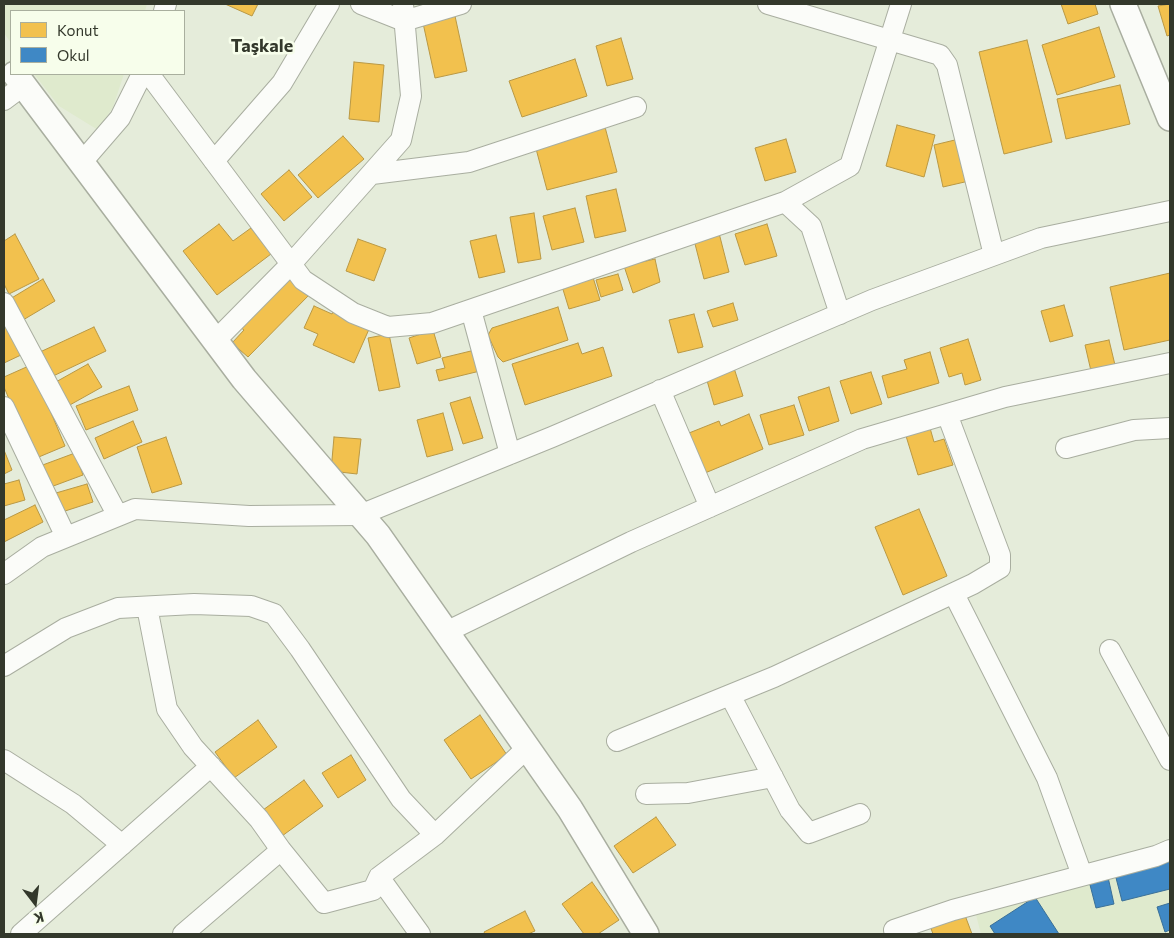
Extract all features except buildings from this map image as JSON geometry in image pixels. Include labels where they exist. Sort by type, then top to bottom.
[{"type":"street","points":[[214,161],[282,82],[329,4]]},
{"type":"street","points":[[361,4],[403,13],[461,4]]},
{"type":"street","points":[[768,4],[940,55],[947,65],[994,255]]},
{"type":"street","points":[[150,75],[303,280],[354,313],[388,327],[432,323],[786,202],[850,166],[901,4]]},
{"type":"street","points":[[1124,4],[1170,118]]},
{"type":"street","points":[[215,340],[291,264],[401,140],[411,96],[403,13]]},
{"type":"street","points":[[82,162],[120,118],[142,75]]},
{"type":"street","points":[[4,100],[17,76],[244,379],[378,535],[570,809],[646,934]]},
{"type":"street","points":[[372,174],[468,162],[636,107]]},
{"type":"street","points":[[786,202],[811,226],[840,314]]},
{"type":"street","points":[[4,574],[42,547],[135,509],[249,516],[360,515],[510,454],[840,314],[994,255],[1041,238],[1170,211]]},
{"type":"street","points":[[4,303],[118,516]]},
{"type":"street","points":[[470,310],[510,454]]},
{"type":"street","points":[[446,632],[710,507],[862,439],[1004,397],[1170,363]]},
{"type":"street","points":[[660,390],[710,507]]},
{"type":"street","points":[[4,406],[66,537]]},
{"type":"street","points":[[617,741],[730,694],[954,594],[1000,568],[1000,555],[947,414]]},
{"type":"street","points":[[1066,448],[1134,430],[1170,428]]},
{"type":"street","points":[[954,594],[1047,778],[1082,875]]},
{"type":"street","points":[[4,666],[66,628],[118,608],[194,604],[251,606],[274,614],[300,649],[401,799],[435,835]]},
{"type":"street","points":[[146,607],[167,709],[193,747],[259,819],[281,850],[324,903],[373,890],[379,877],[435,835],[527,748]]},
{"type":"street","points":[[1110,650],[1170,760]]},
{"type":"street","points":[[730,694],[790,810],[809,833],[860,814]]},
{"type":"street","points":[[4,760],[73,804],[122,845]]},
{"type":"street","points":[[21,934],[211,766]]},
{"type":"street","points":[[646,794],[688,793],[772,777]]},
{"type":"street","points":[[183,934],[281,850]]},
{"type":"street","points":[[894,930],[954,910],[1156,856],[1170,850]]},
{"type":"street","points":[[379,877],[420,934]]},
{"type":"shaded area","points":[[4,4],[147,4],[145,10],[10,10],[10,42],[4,33]]},
{"type":"shaded area","points":[[35,75],[124,75],[113,107],[98,130],[59,106]]},
{"type":"shaded area","points":[[1170,858],[1170,934],[981,934],[975,911]]},
{"type":"district","name":"Taşkale","points":[[262,46]]}]
